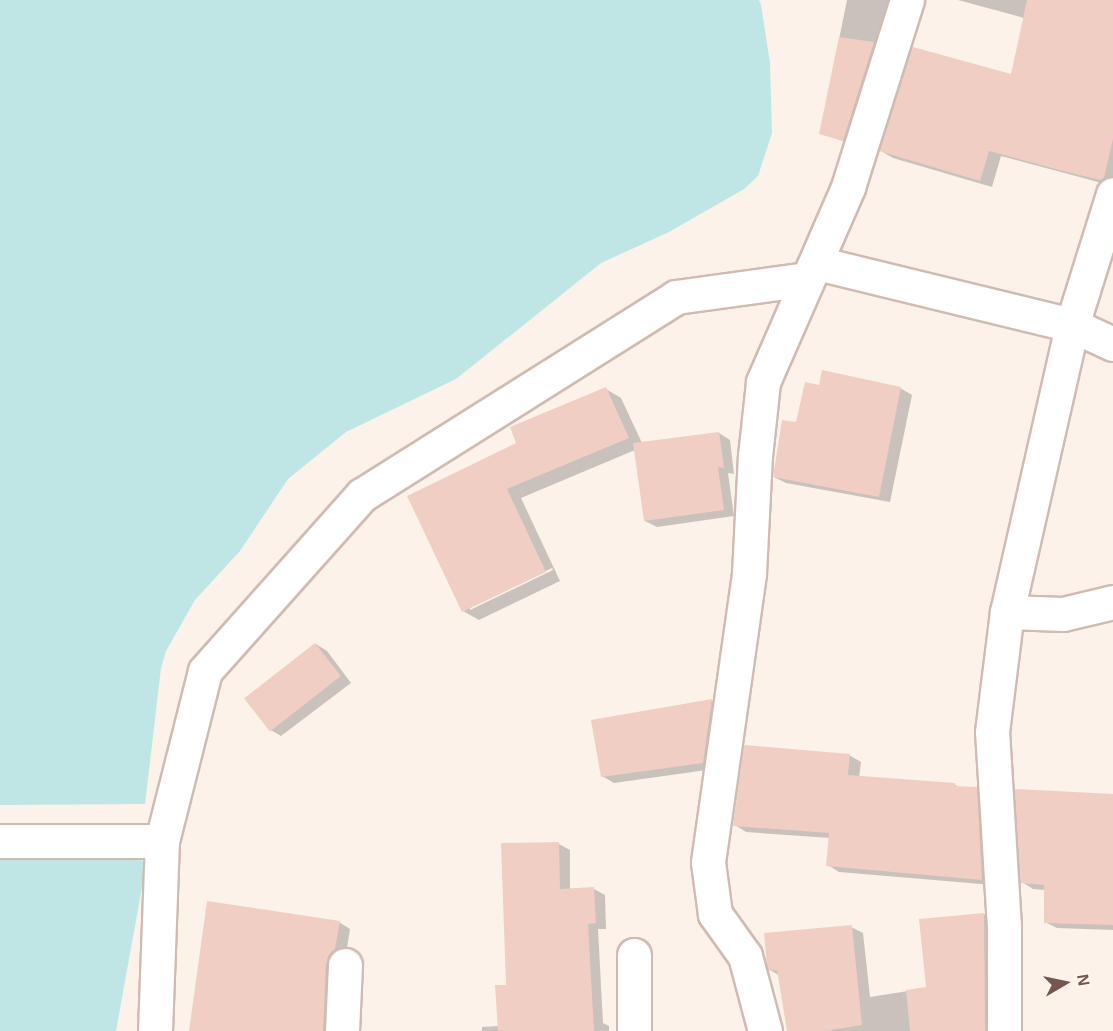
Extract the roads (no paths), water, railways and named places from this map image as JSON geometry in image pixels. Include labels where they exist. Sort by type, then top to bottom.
[{"type":"street","points":[[765,1031],[745,956],[715,914],[708,862],[750,573],[755,456],[763,382],[848,187],[907,0]]},
{"type":"street","points":[[1005,1031],[1004,927],[993,732],[1007,612],[1072,325],[1113,194]]},
{"type":"street","points":[[155,1031],[162,841],[205,671],[362,495],[676,297],[813,271],[1072,325],[1113,344]]},
{"type":"street","points":[[1007,612],[1063,614],[1113,603]]},
{"type":"street","points":[[0,841],[162,841]]},
{"type":"street","points":[[634,955],[634,1031]]},
{"type":"street","points":[[342,1031],[345,965]]},
{"type":"water","points":[[0,0],[759,0],[761,5],[770,63],[772,133],[758,176],[744,189],[669,232],[601,263],[456,379],[346,432],[288,479],[240,551],[195,600],[166,651],[161,668],[145,804],[0,805]]},
{"type":"water","points":[[0,836],[133,852],[146,865],[116,1031],[0,1031]]}]
